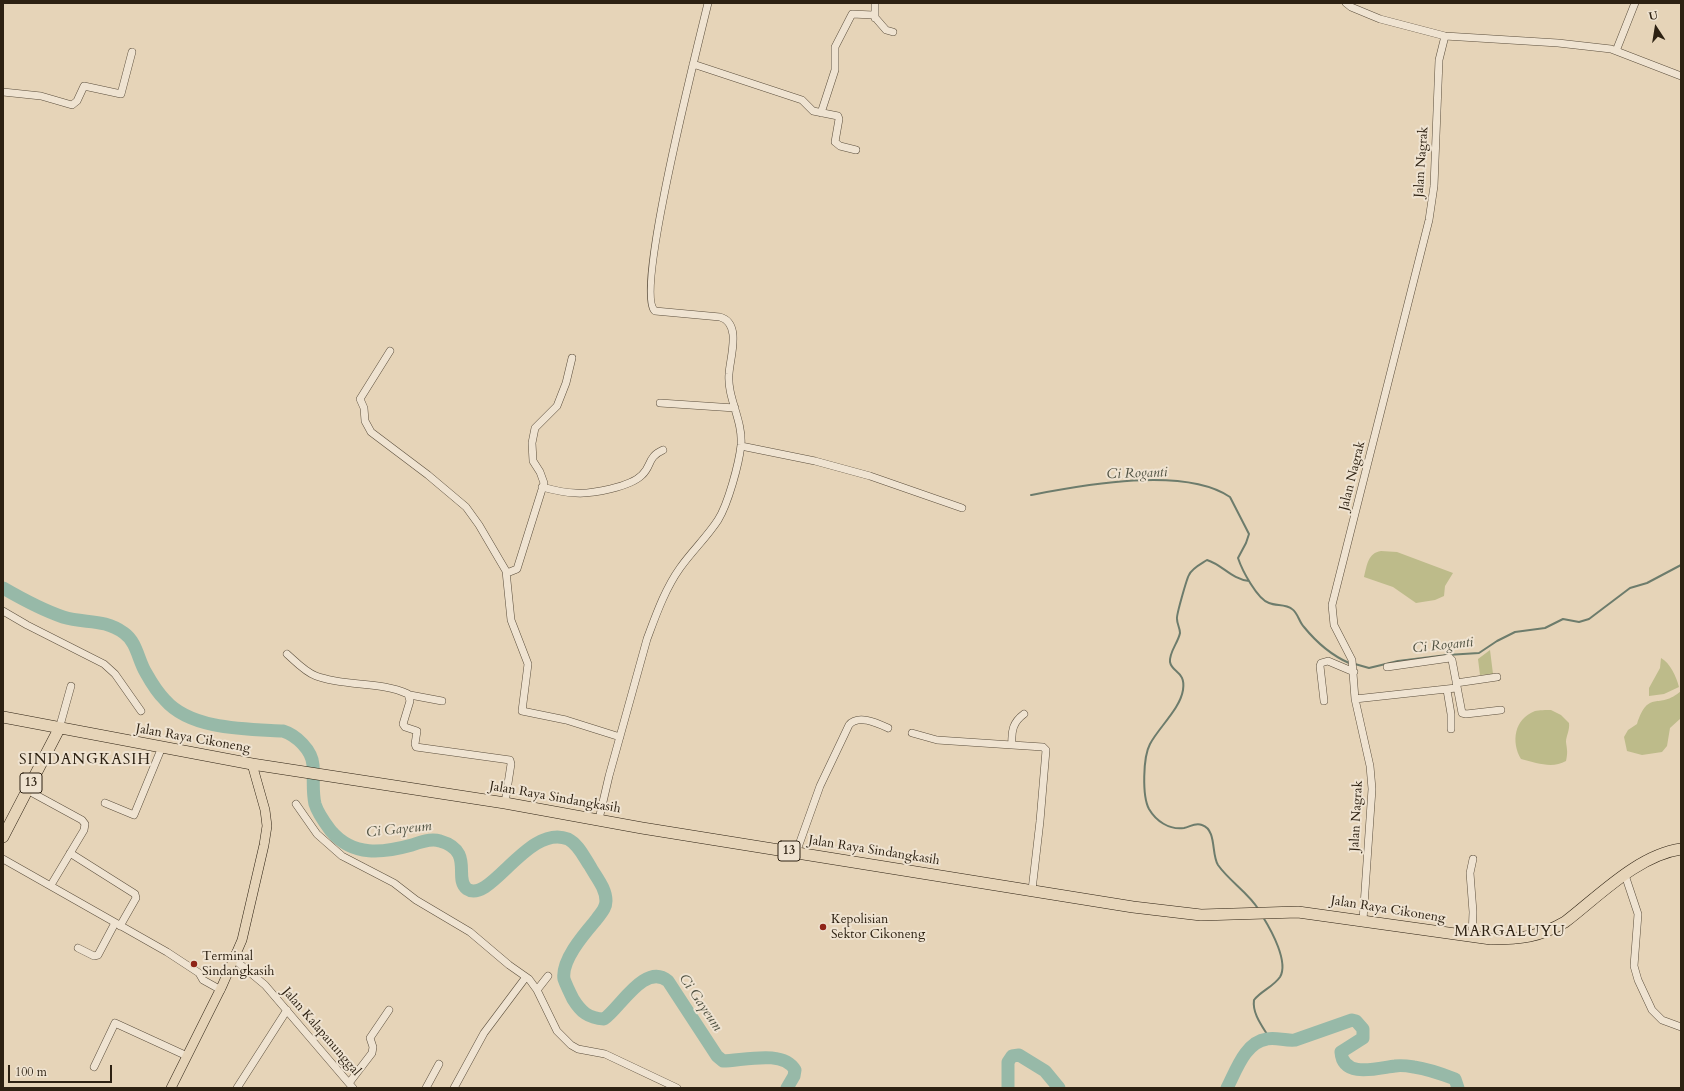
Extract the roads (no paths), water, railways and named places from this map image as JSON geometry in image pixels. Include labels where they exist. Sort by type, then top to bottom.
[{"type":"highway","name":"13","points":[[3,717],[59,729],[3,837]]},
{"type":"highway","name":"Jalan Raya Cikoneng","points":[[59,729],[252,764],[323,775]]},
{"type":"highway","name":"Jalan Raya Sindangkasih","points":[[323,775],[505,803],[642,828],[1133,907],[1193,914],[1224,915],[1256,912]]},
{"type":"highway","name":"Jalan Raya Cikoneng","points":[[1256,912],[1298,912],[1363,920],[1472,937],[1514,939],[1533,936],[1550,930],[1565,922],[1625,875],[1657,855],[1681,849]]},
{"type":"main road","points":[[171,1088],[221,990],[242,940],[266,835],[265,810],[252,764]]},
{"type":"street","points":[[599,819],[647,639],[654,621],[680,568],[721,515],[728,496],[741,446],[741,432],[729,382],[733,332],[728,320],[720,316],[659,312],[653,310],[650,305],[650,276],[657,228],[708,3]]},
{"type":"street","points":[[875,3],[875,18]]},
{"type":"street","points":[[1346,3],[1351,7],[1380,19],[1445,36],[1558,43],[1616,51],[1681,76]]},
{"type":"street","points":[[1616,51],[1635,3]]},
{"type":"street","points":[[822,113],[835,70],[835,47],[850,16],[858,13],[870,15],[875,18],[886,30],[893,32]]},
{"type":"street","name":"Jalan Nagrak","points":[[1363,920],[1372,789],[1370,766],[1355,699],[1352,660],[1334,625],[1332,605],[1429,220],[1434,186],[1439,60],[1445,36]]},
{"type":"street","points":[[3,92],[41,96],[72,105],[77,101],[84,86],[117,95],[121,94],[132,52]]},
{"type":"street","points":[[693,64],[802,100],[810,109],[839,117],[835,141],[836,144],[856,150]]},
{"type":"street","points":[[390,351],[360,400],[364,408],[365,419],[369,428],[466,507],[479,525],[507,573],[512,620],[528,664],[522,711],[566,720],[620,737]]},
{"type":"street","points":[[507,573],[517,569],[544,480],[533,461],[532,443],[535,428],[557,406],[566,382],[572,358]]},
{"type":"street","points":[[660,403],[735,408]]},
{"type":"street","points":[[741,446],[791,455],[829,464],[870,476],[962,508]]},
{"type":"street","points":[[542,487],[565,492],[585,493],[627,483],[640,477],[645,472],[653,455],[663,450]]},
{"type":"street","points":[[3,611],[27,625],[104,664],[115,674],[141,711]]},
{"type":"street","points":[[287,654],[305,670],[316,676],[380,686],[410,695],[442,701]]},
{"type":"street","points":[[1388,667],[1450,658],[1452,660],[1460,711]]},
{"type":"street","points":[[1324,701],[1320,666],[1321,663],[1328,662],[1354,672]]},
{"type":"street","points":[[1355,699],[1447,690],[1456,686],[1496,677]]},
{"type":"street","points":[[59,729],[71,686]]},
{"type":"street","points":[[1447,690],[1451,714],[1451,729]]},
{"type":"street","points":[[410,695],[410,701],[402,724],[417,731],[415,747],[510,761],[505,803]]},
{"type":"street","points":[[1451,714],[1460,711],[1466,714],[1501,710]]},
{"type":"street","points":[[1012,744],[1013,727],[1019,718],[1024,714]]},
{"type":"street","points":[[796,853],[820,786],[849,725],[853,721],[869,721],[888,728]]},
{"type":"street","points":[[912,733],[936,740],[1012,744],[1043,747],[1046,750],[1040,828],[1032,890]]},
{"type":"street","points":[[105,803],[134,814],[162,747]]},
{"type":"street","points":[[27,790],[84,822],[84,830],[51,885]]},
{"type":"street","points":[[296,804],[317,834],[334,850],[342,856],[394,884],[416,900],[470,932],[509,965],[526,977],[537,990],[555,1028],[572,1045],[578,1049],[606,1054],[677,1088]]},
{"type":"street","points":[[70,853],[135,894],[136,898],[98,955],[94,956],[78,948]]},
{"type":"street","points":[[3,859],[51,885],[195,970],[199,973],[203,980],[221,990]]},
{"type":"street","points":[[1472,937],[1473,912],[1470,873],[1473,859]]},
{"type":"street","points":[[1625,875],[1639,919],[1634,966],[1638,980],[1652,1010],[1662,1020],[1681,1027]]},
{"type":"street","name":"Jalan Kalapanunggal","points":[[234,960],[265,985],[351,1085]]},
{"type":"street","points":[[537,990],[548,976]]},
{"type":"street","points":[[454,1088],[484,1033],[526,977]]},
{"type":"street","points":[[237,1088],[287,1010]]},
{"type":"street","points":[[351,1085],[372,1054],[373,1047],[370,1038],[389,1010]]},
{"type":"street","points":[[94,1067],[115,1023],[188,1056]]},
{"type":"street","points":[[429,1087],[439,1064]]},
{"type":"waterway","name":"Ci Roganti","points":[[1031,495],[1105,483],[1161,480],[1187,482],[1210,488],[1230,497],[1249,534],[1238,558],[1246,576],[1255,590],[1264,600],[1269,603],[1287,606],[1292,609],[1296,613],[1302,625],[1319,643],[1330,652],[1349,663]]},
{"type":"waterway","points":[[1249,581],[1237,578],[1218,565],[1207,560],[1194,568],[1190,573],[1177,616],[1180,633],[1170,658],[1171,666],[1183,679],[1183,690],[1174,711],[1150,744],[1146,758],[1144,786],[1149,809],[1159,821],[1173,828],[1184,828],[1197,824],[1207,828],[1212,837],[1218,865],[1250,898],[1259,910]]},
{"type":"waterway","name":"Ci Roganti","points":[[1355,664],[1369,668],[1398,661],[1479,653],[1497,641],[1515,632],[1545,628],[1563,619],[1579,622],[1589,619],[1630,588],[1647,583],[1681,565]]},
{"type":"waterway","name":"Ci Gayeum","points":[[3,588],[32,604],[63,617],[109,625],[124,633],[132,641],[143,668],[159,694],[176,710],[189,717],[220,726],[253,730],[283,731],[293,736],[302,744],[312,759],[314,799],[318,811],[331,831],[349,845],[359,849],[379,851],[401,848],[426,841],[440,841],[451,846],[457,851],[460,858],[463,884],[467,889],[476,891],[487,886],[525,852],[539,842],[553,837],[572,841],[600,883],[606,896],[605,906],[570,955],[564,972],[566,984],[573,999],[582,1011],[589,1016],[604,1019],[633,989],[642,982],[651,977],[659,977],[668,981],[717,1056],[723,1061],[762,1058],[781,1060],[789,1064],[795,1070],[794,1076],[787,1088]]},
{"type":"waterway","points":[[1263,917],[1278,946],[1282,963],[1280,977],[1274,984],[1254,1000],[1256,1015],[1270,1039]]},
{"type":"waterway","name":"Ci Gayeum","points":[[1227,1088],[1242,1058],[1247,1051],[1259,1041],[1267,1039],[1295,1040],[1352,1020],[1356,1021],[1363,1029],[1363,1038],[1341,1052],[1343,1060],[1348,1066],[1354,1069],[1362,1070],[1400,1066],[1419,1068],[1455,1079],[1458,1088]]},
{"type":"waterway","name":"Ci Gayeum","points":[[1008,1088],[1008,1062],[1012,1056],[1019,1055],[1045,1071],[1059,1088]]},
{"type":"place","name":"Kepolisian Sektor Cikoneng","points":[[823,927]]},
{"type":"place","name":"Terminal Sindangkasih","points":[[194,964]]},
{"type":"district","name":"SINDANGKASIH","points":[[85,761]]},
{"type":"district","name":"MARGALUYU","points":[[1510,933]]}]
